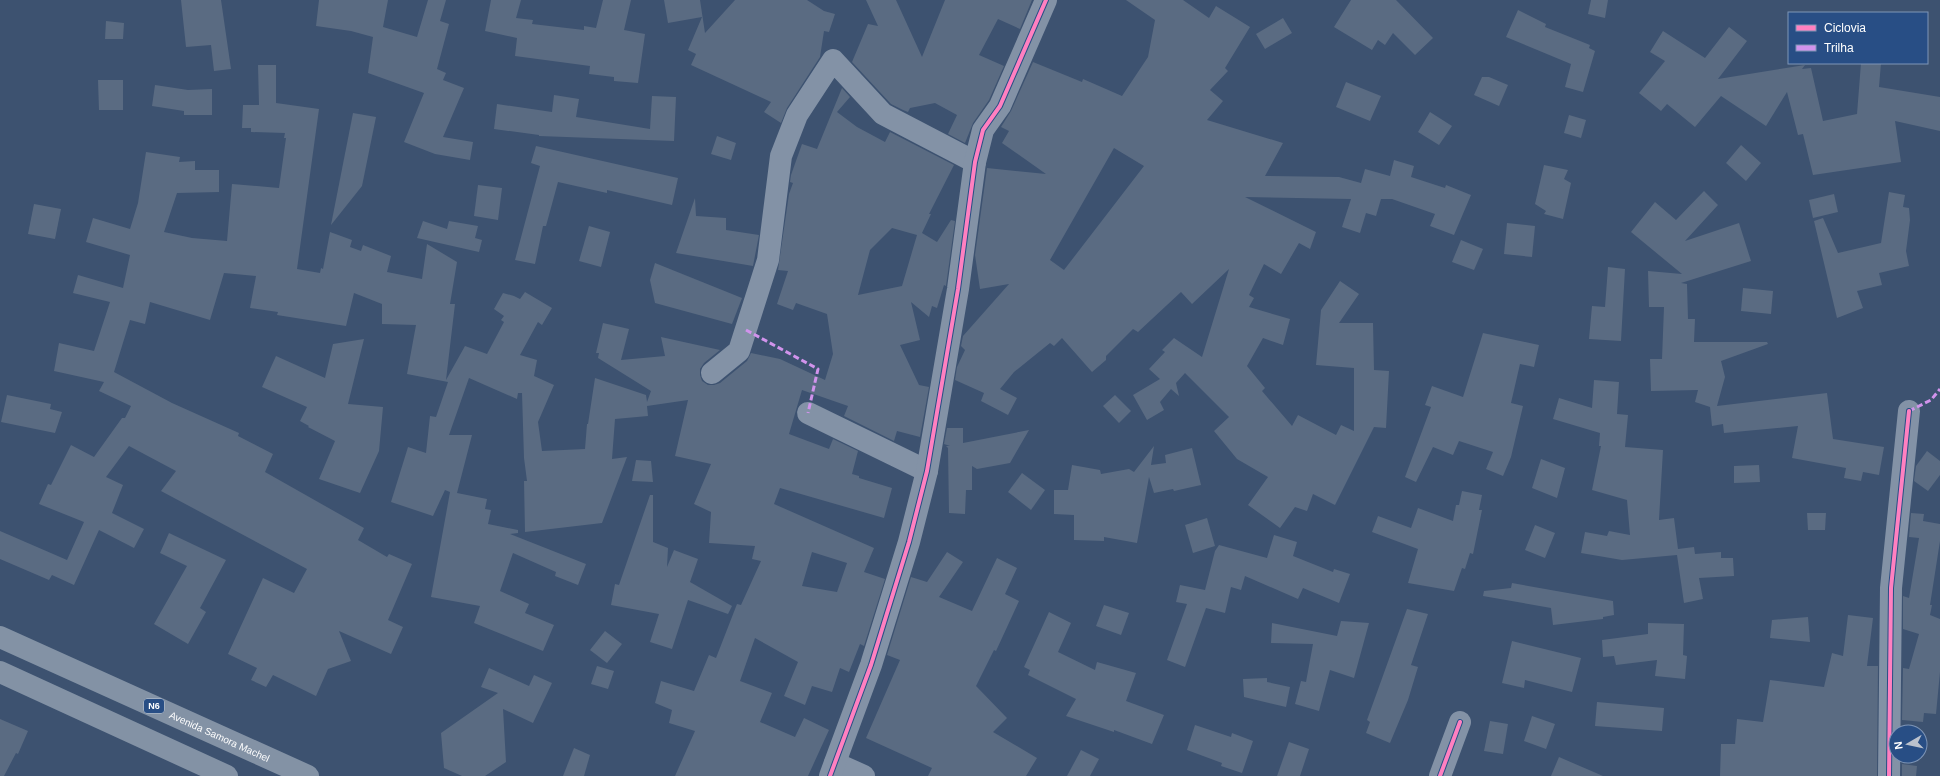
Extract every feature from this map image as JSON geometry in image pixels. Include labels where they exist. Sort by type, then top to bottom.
[{"type":"highway","name":"Avenida Samora Machel","points":[[0,637],[308,776]]},
{"type":"highway","points":[[0,672],[227,776]]},
{"type":"street","points":[[864,776],[832,769],[871,665],[907,547],[927,472],[958,289],[975,162],[983,130],[1000,106],[1046,0]]},
{"type":"street","points":[[712,373],[739,351],[768,260],[781,156],[797,115],[833,60],[883,114],[975,162]]},
{"type":"street","points":[[1889,776],[1891,588],[1909,411]]},
{"type":"street","points":[[808,413],[927,472]]},
{"type":"street","points":[[1440,776],[1460,722]]},
{"type":"building","points":[[181,0],[221,0],[231,69],[214,71],[211,45],[186,47]]},
{"type":"building","points":[[319,0],[388,0],[383,27],[417,37],[428,0],[446,0],[440,21],[449,24],[437,69],[446,73],[443,80],[464,88],[443,137],[473,142],[470,160],[435,154],[404,142],[424,93],[368,73],[373,37],[351,31],[316,26]]},
{"type":"building","points":[[491,0],[521,0],[516,18],[533,20],[532,24],[584,30],[584,26],[596,28],[603,0],[631,0],[624,30],[645,34],[638,83],[614,81],[614,77],[589,74],[590,66],[515,56],[517,38],[485,31]]},
{"type":"building","points":[[664,0],[700,0],[705,33],[735,0],[807,0],[824,11],[835,14],[829,32],[824,31],[820,57],[787,108],[781,123],[764,112],[771,102],[691,65],[696,54],[688,50],[702,17],[668,23]]},
{"type":"building","points":[[866,0],[896,0],[922,57],[945,0],[1032,0],[1020,29],[998,19],[979,55],[1004,66],[989,100],[973,123],[965,143],[948,134],[957,115],[935,103],[910,108],[908,112],[891,104],[852,62],[868,24],[878,26]]},
{"type":"building","points":[[1126,0],[1183,0],[1209,18],[1216,6],[1250,27],[1225,68],[1228,71],[1210,90],[1223,101],[1207,120],[1283,143],[1265,176],[1339,177],[1361,183],[1365,169],[1390,176],[1394,160],[1414,166],[1411,177],[1445,188],[1446,185],[1471,195],[1454,235],[1430,226],[1435,214],[1392,199],[1381,199],[1376,216],[1366,213],[1360,233],[1342,227],[1351,199],[1245,197],[1316,232],[1310,249],[1299,243],[1281,274],[1264,264],[1249,295],[1254,298],[1249,307],[1290,319],[1283,345],[1263,338],[1247,366],[1265,388],[1262,391],[1292,426],[1298,415],[1336,435],[1341,425],[1354,431],[1354,368],[1316,365],[1321,310],[1340,281],[1359,294],[1339,323],[1373,323],[1374,370],[1389,371],[1386,428],[1374,427],[1335,505],[1313,494],[1307,511],[1295,507],[1280,528],[1248,505],[1268,477],[1237,459],[1214,431],[1229,417],[1185,373],[1176,383],[1179,396],[1171,389],[1160,402],[1164,410],[1147,420],[1133,395],[1160,379],[1149,369],[1165,352],[1162,350],[1174,338],[1202,357],[1229,269],[1192,304],[1181,292],[1138,332],[1133,329],[1106,356],[1106,360],[1092,372],[1062,338],[1054,346],[1050,343],[1014,372],[1000,389],[1017,398],[1008,415],[981,401],[984,393],[955,380],[957,367],[965,350],[961,346],[963,336],[1009,284],[980,289],[975,255],[987,168],[1046,174],[1002,143],[1009,131],[1001,127],[1011,111],[1033,62],[1082,82],[1083,79],[1122,96],[1148,57],[1155,20]],"holes":[[[1114,148],[1144,166],[1064,270],[1050,260]]]},
{"type":"building","points":[[1351,0],[1396,0],[1433,38],[1415,55],[1393,33],[1385,45],[1378,40],[1372,50],[1334,27]]},
{"type":"building","points":[[1591,0],[1608,0],[1605,18],[1588,14]]},
{"type":"building","points":[[1518,10],[1546,24],[1545,27],[1590,45],[1589,48],[1595,51],[1583,92],[1565,87],[1571,64],[1506,37]]},
{"type":"building","points":[[1283,18],[1292,33],[1265,49],[1256,34]]},
{"type":"building","points":[[106,21],[124,23],[123,39],[105,39]]},
{"type":"building","points":[[1729,27],[1747,41],[1718,79],[1805,65],[1802,69],[1811,68],[1823,121],[1857,114],[1861,64],[1881,64],[1879,87],[1940,97],[1940,131],[1895,121],[1901,162],[1813,175],[1803,134],[1798,135],[1787,92],[1766,126],[1721,96],[1695,127],[1667,104],[1661,111],[1639,93],[1665,61],[1650,52],[1663,31],[1705,58]]},
{"type":"building","points":[[258,65],[276,65],[276,103],[319,109],[297,269],[320,273],[321,268],[323,269],[330,232],[352,240],[350,247],[361,251],[363,245],[391,256],[387,272],[422,279],[427,244],[457,262],[450,304],[455,304],[446,380],[465,346],[487,354],[504,322],[501,320],[504,316],[494,309],[503,293],[520,299],[525,292],[552,308],[542,325],[538,322],[520,355],[537,360],[534,376],[554,385],[538,422],[542,451],[585,449],[587,424],[595,378],[646,395],[647,402],[651,391],[598,358],[599,353],[596,353],[603,323],[629,329],[621,360],[665,356],[661,337],[720,350],[704,363],[700,369],[702,381],[708,385],[720,383],[747,361],[751,353],[780,359],[825,380],[833,354],[827,314],[796,303],[793,310],[777,304],[788,271],[778,270],[789,194],[793,183],[790,182],[791,175],[802,144],[817,149],[842,88],[850,97],[837,112],[857,127],[885,142],[890,132],[954,165],[929,214],[931,214],[922,233],[937,242],[951,220],[955,221],[946,286],[944,285],[937,308],[932,306],[929,317],[911,302],[920,340],[900,345],[919,385],[929,387],[920,437],[897,431],[894,441],[844,416],[848,406],[802,390],[789,434],[829,449],[833,439],[858,451],[852,474],[859,476],[859,478],[892,488],[884,518],[780,488],[774,504],[874,548],[864,572],[885,579],[864,646],[860,644],[849,672],[840,668],[832,692],[812,686],[805,705],[784,696],[798,662],[755,638],[740,681],[772,693],[760,722],[795,737],[804,718],[829,730],[808,776],[675,776],[695,731],[669,723],[672,710],[655,703],[661,681],[694,691],[709,655],[716,658],[737,604],[741,605],[761,561],[752,559],[755,546],[709,543],[711,512],[694,504],[711,464],[675,456],[688,400],[647,406],[648,416],[615,419],[612,459],[627,457],[602,523],[525,532],[524,481],[527,481],[524,458],[522,393],[518,393],[517,399],[469,378],[449,435],[472,435],[457,493],[487,499],[485,509],[491,510],[488,524],[518,530],[518,533],[510,534],[586,564],[578,585],[555,576],[556,572],[513,553],[500,591],[529,604],[525,613],[554,625],[543,651],[474,623],[480,606],[431,597],[450,492],[445,490],[433,516],[391,502],[408,447],[426,453],[430,416],[436,417],[448,382],[407,374],[416,325],[382,324],[382,304],[354,293],[346,326],[277,315],[278,312],[250,308],[256,276],[224,273],[210,320],[150,302],[145,324],[130,320],[114,372],[172,403],[239,433],[238,436],[273,454],[265,472],[364,528],[358,540],[387,557],[389,554],[412,564],[388,620],[403,627],[391,654],[339,631],[351,661],[328,669],[316,696],[273,675],[266,687],[251,680],[257,668],[228,654],[263,578],[294,593],[307,569],[161,491],[176,471],[129,446],[106,477],[123,485],[112,513],[144,529],[134,548],[99,530],[74,585],[52,575],[49,580],[0,559],[0,531],[67,560],[84,522],[39,504],[48,484],[51,485],[71,445],[94,457],[122,418],[125,418],[131,406],[99,391],[104,382],[54,371],[59,343],[94,351],[110,302],[73,293],[78,275],[123,288],[130,255],[86,242],[93,218],[130,229],[138,203],[146,152],[180,157],[179,162],[195,161],[195,170],[219,170],[219,192],[177,193],[164,232],[192,238],[227,241],[232,184],[279,188],[286,138],[284,138],[285,133],[251,132],[251,128],[242,128],[243,105],[259,105]],"holes":[[[892,228],[917,235],[902,286],[858,295],[870,250]],[[812,552],[847,563],[837,592],[802,586]]]},
{"type":"building","points":[[1482,77],[1489,77],[1508,85],[1499,106],[1474,95]]},
{"type":"building","points":[[98,80],[123,80],[123,110],[99,110]]},
{"type":"building","points":[[1346,82],[1381,96],[1370,121],[1336,107]]},
{"type":"building","points":[[155,85],[188,90],[212,89],[212,115],[184,115],[184,111],[152,106]]},
{"type":"building","points":[[554,95],[579,99],[576,117],[650,129],[652,96],[676,97],[674,141],[539,136],[494,129],[497,104],[552,112]]},
{"type":"building","points":[[1430,112],[1452,126],[1439,145],[1418,132]]},
{"type":"building","points":[[353,113],[376,117],[362,186],[331,225]]},
{"type":"building","points":[[1569,115],[1586,120],[1581,138],[1564,133]]},
{"type":"building","points":[[717,136],[736,143],[731,160],[711,154]]},
{"type":"building","points":[[1741,145],[1761,163],[1746,181],[1726,163]]},
{"type":"building","points":[[536,146],[678,178],[672,205],[607,190],[607,193],[558,182],[546,226],[543,226],[535,264],[515,260],[540,166],[531,163]]},
{"type":"building","points":[[1544,165],[1568,170],[1564,179],[1571,183],[1563,219],[1544,214],[1546,211],[1535,204]]},
{"type":"building","points":[[478,185],[502,188],[498,220],[474,216]]},
{"type":"building","points":[[1704,191],[1718,205],[1685,241],[1739,223],[1751,261],[1681,283],[1687,284],[1688,319],[1695,319],[1694,342],[1767,342],[1768,344],[1721,361],[1725,377],[1717,406],[1827,393],[1833,439],[1884,447],[1879,475],[1863,472],[1861,481],[1844,478],[1846,468],[1792,458],[1798,426],[1724,433],[1723,424],[1712,426],[1710,407],[1695,402],[1698,390],[1651,391],[1650,359],[1662,359],[1664,307],[1649,307],[1648,271],[1682,274],[1631,232],[1655,202],[1676,220]]},
{"type":"building","points":[[1889,192],[1905,195],[1903,207],[1909,208],[1910,220],[1906,251],[1909,266],[1879,273],[1882,285],[1857,291],[1863,308],[1837,318],[1814,221],[1823,218],[1838,253],[1881,243]]},
{"type":"building","points":[[1834,194],[1838,212],[1813,218],[1809,200]]},
{"type":"building","points":[[695,198],[696,216],[726,218],[726,230],[759,235],[753,266],[676,253]]},
{"type":"building","points":[[34,204],[61,209],[55,239],[28,234]]},
{"type":"building","points":[[423,221],[447,229],[449,221],[478,226],[475,238],[482,240],[479,252],[417,238]]},
{"type":"building","points":[[1507,223],[1535,226],[1532,257],[1504,254]]},
{"type":"building","points":[[589,226],[610,232],[601,267],[579,261]]},
{"type":"building","points":[[1461,240],[1483,249],[1474,270],[1452,262]]},
{"type":"building","points":[[655,263],[742,298],[732,324],[655,303],[650,280]]},
{"type":"building","points":[[1608,267],[1625,269],[1621,341],[1589,339],[1592,306],[1605,307]]},
{"type":"building","points":[[1743,288],[1773,291],[1771,314],[1741,311]]},
{"type":"building","points":[[1483,333],[1539,345],[1534,367],[1520,364],[1511,403],[1523,406],[1511,457],[1503,476],[1486,469],[1493,452],[1459,441],[1453,455],[1433,447],[1416,482],[1405,477],[1431,407],[1425,405],[1432,386],[1463,397]]},
{"type":"building","points":[[364,339],[348,404],[383,407],[379,451],[360,493],[319,479],[335,441],[308,427],[309,426],[300,421],[307,407],[262,387],[276,356],[325,378],[333,344]]},
{"type":"building","points":[[1594,380],[1619,382],[1617,414],[1628,415],[1625,447],[1663,450],[1659,520],[1674,518],[1678,549],[1694,547],[1695,554],[1721,552],[1721,558],[1733,558],[1734,576],[1699,578],[1703,599],[1684,603],[1677,555],[1622,560],[1581,553],[1585,532],[1607,536],[1609,531],[1630,535],[1627,500],[1592,490],[1601,446],[1599,446],[1600,433],[1553,419],[1559,398],[1592,408]]},
{"type":"building","points":[[7,395],[51,404],[50,409],[62,412],[55,433],[1,422]]},
{"type":"building","points":[[1115,395],[1131,411],[1119,423],[1103,406]]},
{"type":"building","points":[[947,428],[963,428],[963,443],[1029,430],[1010,463],[977,469],[972,466],[972,490],[966,490],[965,514],[949,513],[948,448],[946,446],[950,446],[944,444]]},
{"type":"building","points":[[1154,446],[1151,465],[1166,463],[1165,455],[1192,448],[1201,485],[1174,491],[1173,489],[1154,493],[1149,477],[1137,543],[1104,537],[1104,541],[1074,540],[1074,515],[1054,514],[1054,490],[1068,490],[1072,465],[1100,470],[1101,474],[1129,469],[1134,472]]},
{"type":"building","points":[[1927,451],[1940,461],[1940,475],[1928,491],[1914,481],[1916,466]]},
{"type":"building","points":[[1541,459],[1565,468],[1557,498],[1532,488]]},
{"type":"building","points":[[636,460],[651,461],[653,482],[632,481]]},
{"type":"building","points":[[1759,465],[1760,482],[1734,483],[1734,466]]},
{"type":"building","points":[[1022,473],[1045,490],[1031,510],[1008,492]]},
{"type":"building","points":[[1462,491],[1482,495],[1479,510],[1482,510],[1473,554],[1470,553],[1465,569],[1462,568],[1454,591],[1408,583],[1418,549],[1372,532],[1378,516],[1411,528],[1418,508],[1453,521],[1456,505],[1459,505]]},
{"type":"building","points":[[650,495],[653,495],[653,542],[668,548],[667,567],[674,550],[698,559],[690,582],[732,606],[728,614],[688,600],[672,649],[650,642],[659,614],[611,605],[615,584],[619,585]]},
{"type":"building","points":[[1807,513],[1826,513],[1825,530],[1808,530]]},
{"type":"building","points":[[1911,513],[1924,514],[1923,521],[1940,524],[1940,541],[1930,605],[1932,605],[1930,615],[1940,619],[1940,672],[1936,714],[1924,713],[1923,722],[1902,720],[1903,668],[1909,669],[1919,634],[1903,629],[1903,596],[1909,598],[1919,538],[1909,537]]},
{"type":"building","points":[[1207,518],[1215,546],[1193,553],[1185,525]]},
{"type":"building","points":[[1535,525],[1555,533],[1545,558],[1525,550]]},
{"type":"building","points":[[169,533],[226,560],[200,608],[206,612],[188,644],[154,624],[187,566],[160,553]]},
{"type":"building","points":[[1274,535],[1297,542],[1293,556],[1333,572],[1334,569],[1350,574],[1339,603],[1303,588],[1298,599],[1245,576],[1241,590],[1231,587],[1225,613],[1206,608],[1185,667],[1167,660],[1187,604],[1176,602],[1180,585],[1205,590],[1215,551],[1219,545],[1267,558]]},
{"type":"building","points":[[947,552],[963,562],[939,597],[972,611],[997,558],[1017,568],[1005,594],[1019,601],[996,651],[994,650],[976,686],[1007,718],[993,732],[1037,758],[1026,776],[928,776],[932,768],[866,738],[900,660],[887,655],[911,577],[927,582]]},
{"type":"building","points":[[1512,583],[1613,601],[1614,615],[1603,617],[1603,619],[1553,625],[1551,608],[1483,596],[1484,591],[1511,588]]},
{"type":"building","points":[[1104,605],[1129,613],[1121,635],[1096,626]]},
{"type":"building","points":[[1407,609],[1428,614],[1411,665],[1418,667],[1408,700],[1390,743],[1366,733],[1370,722],[1367,720]]},
{"type":"building","points":[[1049,612],[1071,623],[1058,652],[1095,670],[1097,662],[1136,673],[1126,701],[1164,715],[1152,744],[1114,730],[1114,732],[1066,716],[1076,699],[1028,675],[1030,670],[1024,667]]},
{"type":"building","points":[[1848,615],[1873,618],[1867,666],[1878,666],[1877,776],[1720,776],[1721,744],[1735,744],[1737,719],[1763,722],[1770,680],[1824,687],[1832,653],[1843,656]]},
{"type":"building","points":[[1808,617],[1810,642],[1770,638],[1772,620]]},
{"type":"building","points":[[1341,621],[1369,623],[1354,678],[1330,670],[1319,711],[1295,704],[1301,681],[1306,682],[1313,644],[1271,643],[1272,623],[1337,636]]},
{"type":"building","points":[[1648,623],[1684,624],[1683,655],[1687,656],[1685,679],[1655,676],[1657,660],[1616,665],[1614,656],[1603,657],[1602,640],[1648,634]]},
{"type":"building","points":[[605,631],[622,644],[607,663],[590,650]]},
{"type":"building","points":[[1512,641],[1581,658],[1572,692],[1525,680],[1524,688],[1502,683]]},
{"type":"building","points":[[597,666],[614,671],[608,689],[591,684]]},
{"type":"building","points":[[489,668],[529,686],[534,675],[552,683],[533,723],[503,709],[506,762],[485,776],[462,776],[444,768],[441,733],[498,693],[481,687]]},
{"type":"building","points":[[1267,678],[1267,682],[1290,687],[1286,707],[1244,697],[1243,679]]},
{"type":"building","points":[[1597,702],[1664,708],[1662,731],[1595,726]]},
{"type":"building","points":[[1532,716],[1555,724],[1546,749],[1524,741]]},
{"type":"building","points":[[0,719],[28,731],[18,754],[16,753],[4,776],[0,776]]},
{"type":"building","points":[[1490,721],[1508,724],[1503,754],[1484,751]]},
{"type":"building","points":[[1195,725],[1231,737],[1232,733],[1253,741],[1242,773],[1221,766],[1222,763],[1187,750]]},
{"type":"building","points":[[1289,742],[1309,749],[1300,776],[1277,776]]},
{"type":"building","points":[[574,748],[590,755],[584,776],[563,776]]},
{"type":"building","points":[[1081,750],[1099,759],[1090,776],[1067,776]]},
{"type":"building","points":[[1559,757],[1603,776],[1551,776]]},
{"type":"building","points":[[1902,764],[1917,766],[1916,776],[1902,776]]},
{"type":"marked path","points":[[746,330],[818,369],[808,413]]},
{"type":"marked path","points":[[1909,411],[1931,400],[1940,389]]},
{"type":"cycle path","points":[[830,776],[871,665],[909,542],[927,471],[958,289],[975,162],[983,130],[1000,106],[1046,0]]},
{"type":"cycle path","points":[[1889,776],[1891,588],[1909,411]]},
{"type":"cycle path","points":[[1440,776],[1460,722]]}]
